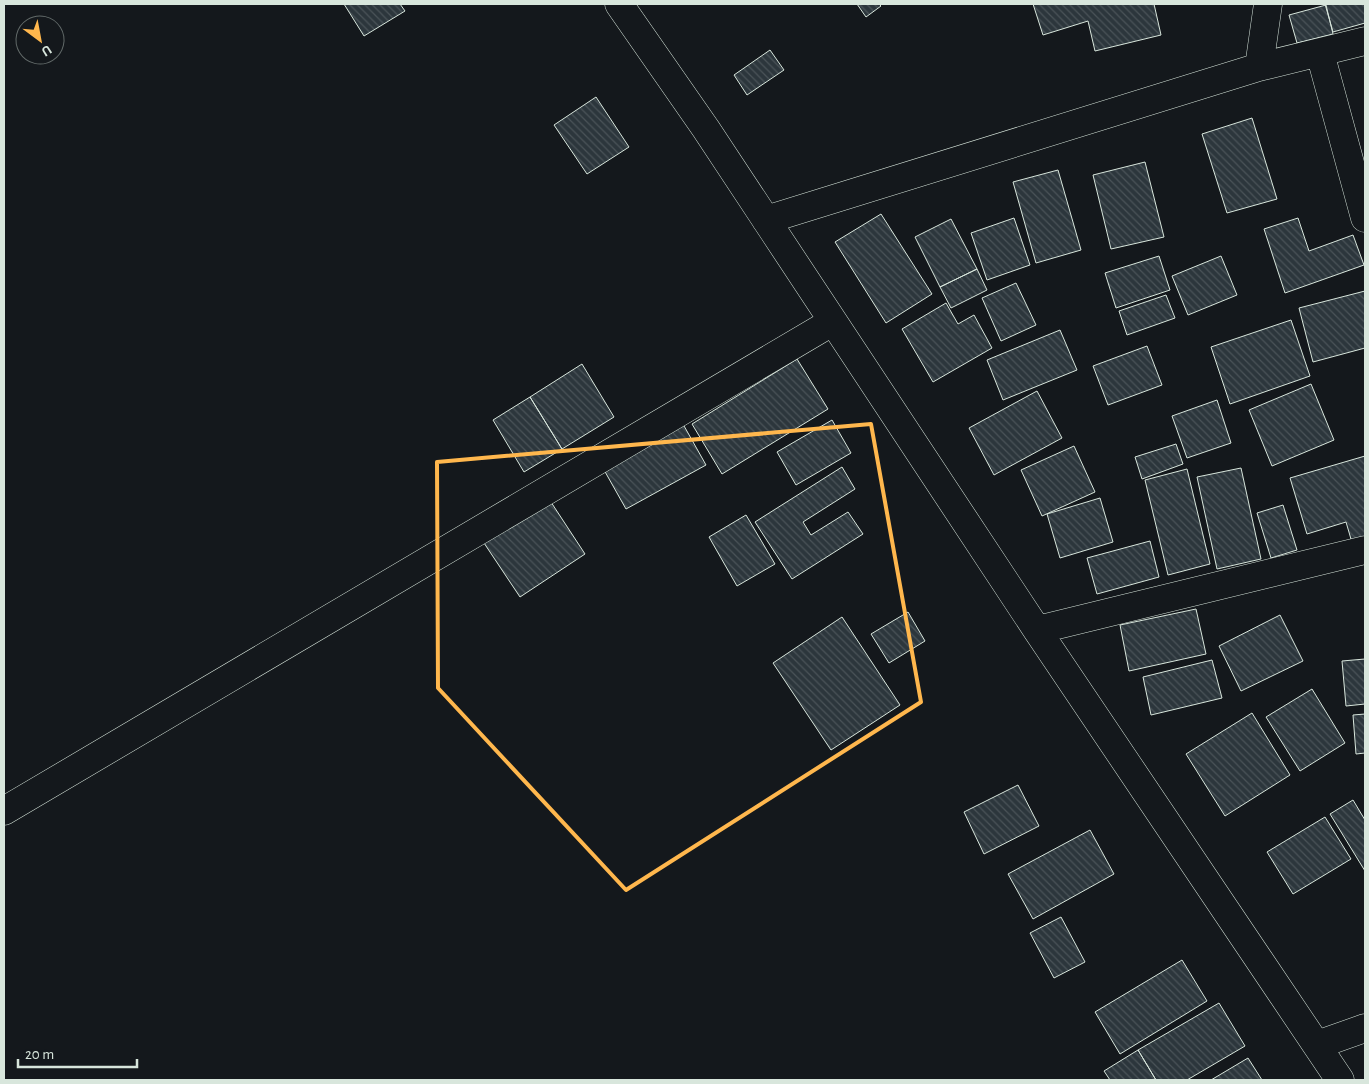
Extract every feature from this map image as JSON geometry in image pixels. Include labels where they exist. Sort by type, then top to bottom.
[{"type":"street","points":[[619,4],[766,220],[1036,630],[1340,1080]]},
{"type":"street","points":[[1259,67],[1268,4]]},
{"type":"street","points":[[766,220],[1259,67],[1365,40]]},
{"type":"street","points":[[1320,53],[1365,218]]},
{"type":"street","points":[[4,812],[832,322]]},
{"type":"street","points":[[1036,630],[1365,550]]},
{"type":"street","points":[[1317,1045],[1365,1028]]},
{"type":"highlighted area","points":[[871,424],[921,702],[626,890],[438,688],[437,462]]},
{"type":"building","points":[[344,4],[400,4],[405,11],[364,36]]},
{"type":"building","points":[[857,4],[879,4],[881,6],[866,17]]},
{"type":"building","points":[[1033,4],[1154,4],[1161,35],[1095,51],[1088,21],[1043,35]]},
{"type":"building","points":[[1325,4],[1365,4],[1365,23],[1333,32]]},
{"type":"building","points":[[1326,5],[1333,34],[1297,43],[1289,15]]},
{"type":"building","points":[[770,50],[784,70],[747,95],[734,75]]},
{"type":"building","points":[[596,97],[629,147],[587,174],[554,125]]},
{"type":"building","points":[[1252,118],[1277,199],[1227,213],[1202,134]]},
{"type":"building","points":[[1145,162],[1164,237],[1111,249],[1093,175]]},
{"type":"building","points":[[1058,170],[1081,250],[1036,263],[1013,182]]},
{"type":"building","points":[[881,214],[932,294],[886,323],[835,242]]},
{"type":"building","points":[[1014,218],[1030,265],[987,280],[971,233]]},
{"type":"building","points":[[1298,218],[1309,251],[1353,235],[1364,265],[1285,293],[1264,229]]},
{"type":"building","points":[[951,219],[977,269],[940,287],[915,237]]},
{"type":"building","points":[[1159,256],[1170,290],[1116,308],[1105,273]]},
{"type":"building","points":[[1221,256],[1237,295],[1188,315],[1172,276]]},
{"type":"building","points":[[977,269],[987,290],[951,308],[940,287]]},
{"type":"building","points":[[1016,283],[1036,325],[1001,341],[982,298]]},
{"type":"building","points":[[1365,291],[1365,348],[1313,362],[1299,308]]},
{"type":"building","points":[[1166,295],[1175,318],[1127,335],[1119,311]]},
{"type":"building","points":[[946,303],[958,324],[974,315],[992,348],[933,382],[902,329]]},
{"type":"building","points":[[1291,320],[1310,376],[1230,404],[1211,347]]},
{"type":"building","points":[[1060,330],[1077,370],[1003,400],[987,360]]},
{"type":"building","points":[[1147,346],[1162,385],[1108,405],[1093,366]]},
{"type":"building","points":[[797,359],[828,409],[722,474],[692,424]]},
{"type":"building","points":[[582,364],[614,417],[562,449],[530,397]]},
{"type":"building","points":[[1311,384],[1334,440],[1272,466],[1249,410]]},
{"type":"building","points":[[1037,391],[1062,438],[994,475],[969,428]]},
{"type":"building","points":[[530,397],[562,449],[524,472],[493,420]]},
{"type":"building","points":[[1217,400],[1231,443],[1187,458],[1172,416]]},
{"type":"building","points":[[679,417],[706,465],[626,509],[599,461]]},
{"type":"building","points":[[832,420],[851,453],[796,485],[777,452]]},
{"type":"building","points":[[1176,444],[1183,464],[1142,479],[1135,457]]},
{"type":"building","points":[[1074,446],[1095,492],[1042,516],[1021,470]]},
{"type":"building","points":[[1365,456],[1365,542],[1353,546],[1346,522],[1307,534],[1290,478]]},
{"type":"building","points":[[842,467],[855,489],[803,522],[811,535],[848,512],[863,534],[792,579],[755,522]]},
{"type":"building","points":[[1241,468],[1261,559],[1217,569],[1197,477]]},
{"type":"building","points":[[1187,469],[1210,564],[1168,575],[1145,480]]},
{"type":"building","points":[[547,496],[585,554],[520,597],[482,540]]},
{"type":"building","points":[[1100,498],[1113,542],[1060,558],[1047,514]]},
{"type":"building","points":[[1283,505],[1297,550],[1271,558],[1257,513]]},
{"type":"building","points":[[746,515],[775,564],[737,586],[709,537]]},
{"type":"building","points":[[1150,541],[1159,577],[1097,594],[1087,558]]},
{"type":"building","points":[[1196,609],[1206,654],[1129,671],[1120,625]]},
{"type":"building","points":[[908,612],[925,641],[889,663],[871,634]]},
{"type":"building","points":[[1280,615],[1303,661],[1241,691],[1219,646]]},
{"type":"building","points":[[842,617],[900,705],[831,750],[773,663]]},
{"type":"building","points":[[1365,659],[1365,704],[1346,706],[1342,661]]},
{"type":"building","points":[[1212,660],[1222,698],[1151,715],[1143,677]]},
{"type":"building","points":[[1312,689],[1345,743],[1300,771],[1266,717]]},
{"type":"building","points":[[1252,713],[1290,775],[1225,816],[1186,754]]},
{"type":"building","points":[[1365,714],[1365,753],[1356,754],[1353,715]]},
{"type":"building","points":[[1018,785],[1039,826],[984,854],[964,812]]},
{"type":"building","points":[[1353,800],[1365,820],[1365,871],[1330,814]]},
{"type":"building","points":[[1325,817],[1351,859],[1293,894],[1267,852]]},
{"type":"building","points":[[1090,830],[1114,874],[1033,919],[1008,874]]},
{"type":"building","points":[[1061,917],[1085,962],[1054,978],[1030,933]]},
{"type":"building","points":[[1182,960],[1207,1001],[1120,1054],[1095,1012]]},
{"type":"building","points":[[1219,1003],[1245,1046],[1187,1080],[1156,1080],[1138,1050]]},
{"type":"building","points":[[1138,1050],[1156,1080],[1110,1080],[1104,1071]]},
{"type":"building","points":[[1248,1058],[1262,1080],[1211,1080]]}]
